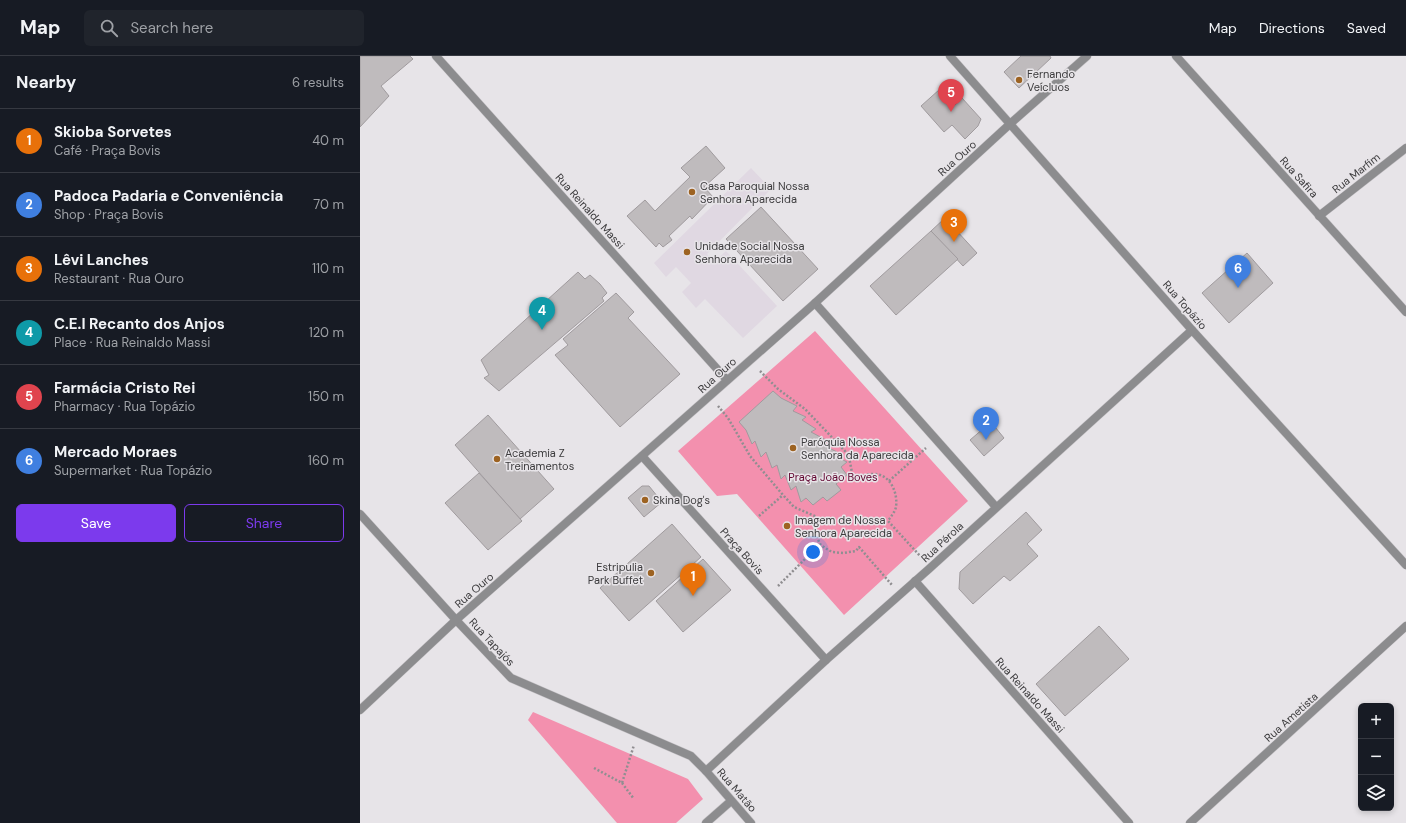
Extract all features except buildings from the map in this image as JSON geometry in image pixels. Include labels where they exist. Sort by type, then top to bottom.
[{"type":"street","name":"Rua Reinaldo Massi","points":[[436,56],[727,380]]},
{"type":"street","name":"Rua Topázio","points":[[950,56],[1192,330],[1406,566]]},
{"type":"street","name":"Rua Ouro","points":[[360,710],[456,620],[815,303],[1087,56]]},
{"type":"street","name":"Rua Safira","points":[[1176,56],[1406,312]]},
{"type":"street","name":"Rua Marfim","points":[[1319,216],[1406,148]]},
{"type":"street","points":[[815,303],[996,507]]},
{"type":"street","name":"Rua Pérola","points":[[706,771],[826,660],[930,568],[1192,330]]},
{"type":"street","name":"Praça Bovis","points":[[642,456],[826,660]]},
{"type":"street","name":"Rua Tapajós","points":[[360,514],[511,678],[691,756],[706,771]]},
{"type":"street","name":"Rua Reinaldo Massi","points":[[915,581],[1129,823]]},
{"type":"street","name":"Rua Ametista","points":[[1190,823],[1406,626]]},
{"type":"street","name":"Rua Matão","points":[[706,771],[751,823]]},
{"type":"street","points":[[706,823],[731,800]]},
{"type":"path","points":[[750,360],[778,389],[805,409],[845,452],[850,462],[853,478],[878,474],[889,481],[893,486],[896,498],[895,509],[888,521],[930,568]]},
{"type":"path","points":[[710,396],[728,418],[750,456],[783,495],[794,507],[817,517],[814,527],[820,544],[832,552],[843,553],[856,551],[859,547],[900,594]]},
{"type":"path","points":[[889,481],[936,439]]},
{"type":"path","points":[[759,516],[783,495]]},
{"type":"path","points":[[767,596],[820,544]]},
{"type":"path","points":[[622,783],[638,734]]},
{"type":"path","points":[[594,768],[622,783],[634,799]]},
{"type":"shaded area","name":"Unidade Social Nossa Senhora Aparecida","points":[[751,168],[771,189],[707,254],[714,262],[726,251],[777,306],[743,338],[705,299],[696,308],[682,292],[691,283],[676,267],[666,277],[654,263]]},
{"type":"green space","name":"Praça João Boves","points":[[815,331],[968,501],[844,615],[737,494],[717,496],[678,451]]},
{"type":"green space","points":[[533,712],[688,779],[703,799],[676,823],[617,823],[528,720]]},
{"type":"place","name":"Fernando Veícluos","points":[[1019,80]]},
{"type":"place","name":"Farmácia Cristo Rei","points":[[951,112]]},
{"type":"place","name":"Casa Paroquial Nossa Senhora Aparecida","points":[[692,192]]},
{"type":"place","name":"Lêvi Lanches","points":[[954,242]]},
{"type":"place","name":"Unidade Social Nossa Senhora Aparecida","points":[[687,252]]},
{"type":"place","name":"Mercado Moraes","points":[[1238,288]]},
{"type":"place","name":"C.E.I Recanto dos Anjos","points":[[542,330]]},
{"type":"place","name":"Padoca Padaria e Conveniência","points":[[986,440]]},
{"type":"place","name":"Paróquia Nossa Senhora da Aparecida","points":[[793,448]]},
{"type":"place","name":"Academia Z Treinamentos","points":[[497,459]]},
{"type":"place","name":"Skina Dog's","points":[[645,500]]},
{"type":"place","name":"Imagem de Nossa Senhora Aparecida","points":[[787,526]]},
{"type":"place","name":"Estripulia Park Buffet","points":[[651,573]]},
{"type":"place","name":"Skioba Sorvetes","points":[[693,596]]}]
